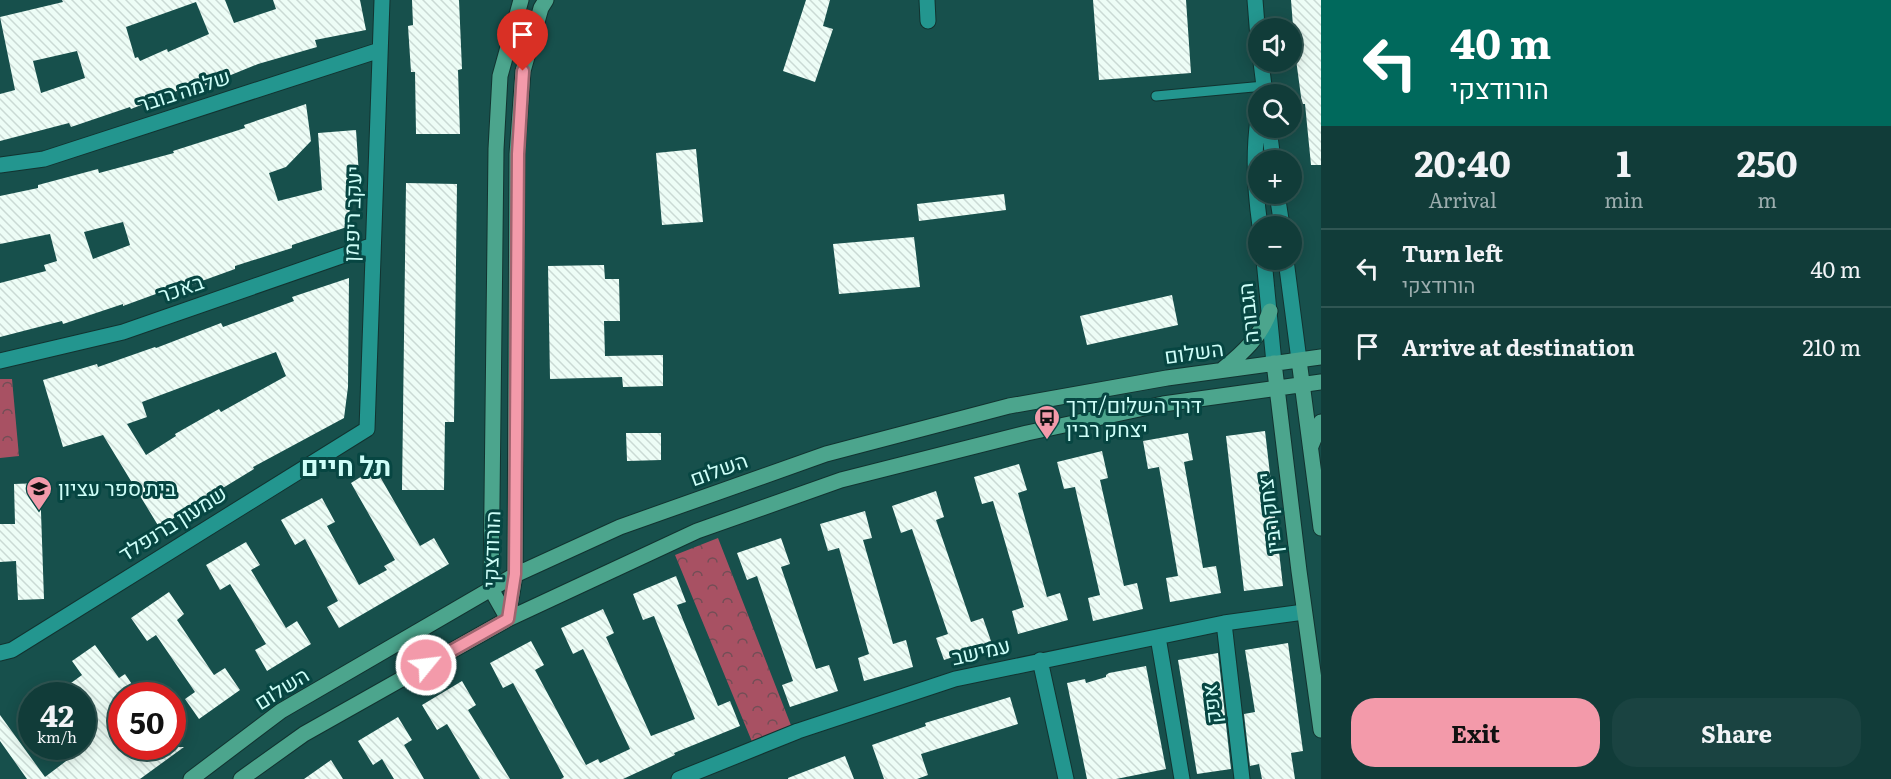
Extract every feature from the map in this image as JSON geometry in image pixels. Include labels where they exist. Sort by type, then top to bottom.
[{"type":"main road","name":"הורודצקי","points":[[508,619],[491,589],[494,225],[500,76],[521,0]]},
{"type":"main road","name":"הורודצקי","points":[[508,619],[515,574],[518,154],[523,71],[546,0]]},
{"type":"main road","points":[[1222,370],[1253,340],[1264,325],[1270,311]]},
{"type":"main road","name":"השלום","points":[[191,779],[281,711],[515,574],[620,527],[826,454],[1009,406],[1167,378],[1321,357]]},
{"type":"main road","name":"הגבורה","points":[[1299,360],[1302,384]]},
{"type":"main road","name":"יצחק רבין","points":[[1274,363],[1304,612],[1321,730]]},
{"type":"main road","points":[[241,779],[304,734],[508,619],[697,531],[841,480],[1027,433],[1163,404],[1321,382]]},
{"type":"main road","points":[[1302,384],[1321,528]]},
{"type":"main road","points":[[1310,449],[1321,422]]},
{"type":"street","name":"יעקב ריפמן","points":[[367,429],[382,0]]},
{"type":"street","points":[[927,0],[928,21]]},
{"type":"street","points":[[1255,0],[1256,18]]},
{"type":"street","name":"שלמה בובר","points":[[0,165],[44,159],[380,50]]},
{"type":"street","points":[[1257,138],[1255,160],[1259,216]]},
{"type":"street","name":"באכר","points":[[0,361],[123,332],[373,245]]},
{"type":"street","name":"הגבורה","points":[[1265,270],[1274,363]]},
{"type":"street","name":"הגבורה","points":[[1287,270],[1299,360]]},
{"type":"street","name":"שמעון ברנפלד","points":[[0,653],[12,650],[367,429]]},
{"type":"street","name":"עמישב","points":[[679,779],[798,731],[955,679],[1224,623],[1304,612]]},
{"type":"street","name":"אפק","points":[[1224,623],[1242,779]]},
{"type":"street","points":[[1158,637],[1182,779]]},
{"type":"street","points":[[1040,660],[1066,779]]},
{"type":"lane","points":[[1156,96],[1248,93]]},
{"type":"green space","points":[[0,379],[12,379],[19,456],[0,458]]},
{"type":"green space","points":[[718,538],[794,733],[755,749],[675,555]]},
{"type":"building","points":[[62,0],[225,0],[234,23],[276,9],[273,0],[360,0],[366,30],[315,40],[317,47],[258,64],[199,88],[197,83],[131,109],[130,107],[71,127],[69,123],[0,141],[0,94],[15,90],[0,17],[63,2]],"holes":[[[196,2],[209,34],[168,52],[167,49],[140,61],[138,57],[135,58],[126,27]],[[77,51],[85,78],[41,93],[33,61]]]},
{"type":"building","points":[[412,0],[459,0],[462,69],[458,70],[460,134],[416,134],[415,72],[411,72],[408,26],[413,25]]},
{"type":"building","points":[[806,0],[830,0],[823,26],[833,29],[815,82],[783,71]]},
{"type":"building","points":[[1093,0],[1186,0],[1191,73],[1099,80]]},
{"type":"building","points":[[1291,0],[1321,0],[1321,165],[1311,165],[1305,104],[1302,104],[1302,84],[1299,84],[1298,72],[1302,72],[1302,18],[1292,18]]},
{"type":"building","points":[[306,104],[311,141],[286,167],[269,173],[278,201],[322,190],[318,133],[356,130],[359,175],[349,176],[350,226],[235,266],[235,269],[188,286],[186,283],[123,306],[123,304],[63,324],[62,321],[0,337],[0,283],[46,271],[44,265],[57,261],[50,234],[0,244],[0,196],[38,188],[38,185],[98,169],[99,173],[174,153],[173,151],[245,128],[244,125]],"holes":[[[123,222],[130,245],[93,259],[84,232]]]},
{"type":"building","points":[[696,149],[703,222],[662,225],[656,153]]},
{"type":"building","points":[[406,183],[457,184],[454,422],[445,422],[444,490],[402,490]]},
{"type":"building","points":[[1004,194],[1006,210],[919,221],[917,204]]},
{"type":"building","points":[[914,237],[920,287],[839,294],[833,244]]},
{"type":"building","points":[[604,265],[605,279],[619,279],[620,321],[604,321],[605,356],[663,355],[663,386],[623,387],[622,377],[550,379],[548,266]]},
{"type":"building","points":[[349,278],[348,387],[344,418],[253,467],[254,469],[159,527],[103,435],[63,447],[43,380],[97,364],[98,367],[221,323],[223,327],[294,301],[292,297]],"holes":[[[276,352],[286,376],[221,412],[219,409],[175,434],[176,436],[146,455],[127,424],[147,417],[142,402]]]},
{"type":"building","points":[[1172,295],[1178,325],[1087,345],[1080,316]]},
{"type":"building","points":[[1265,431],[1283,586],[1244,591],[1226,436]]},
{"type":"building","points":[[626,433],[661,433],[661,460],[627,461]]},
{"type":"building","points":[[1188,433],[1193,460],[1184,462],[1203,568],[1216,566],[1221,593],[1170,602],[1166,578],[1178,576],[1159,467],[1148,469],[1143,441]]},
{"type":"building","points":[[1102,451],[1108,478],[1100,480],[1124,586],[1137,583],[1143,609],[1093,621],[1088,598],[1100,595],[1075,487],[1064,489],[1057,462]]},
{"type":"building","points":[[1019,464],[1027,490],[1018,493],[1047,597],[1060,593],[1068,620],[1018,634],[1012,611],[1024,607],[993,501],[982,504],[974,477]]},
{"type":"building","points":[[375,468],[420,546],[434,538],[449,564],[339,628],[327,607],[338,601],[305,539],[295,545],[281,520],[322,498],[335,522],[327,526],[359,585],[387,570],[384,566],[395,560],[351,483]]},
{"type":"building","points":[[40,483],[44,599],[18,600],[16,561],[0,562],[0,524],[15,524],[14,484]]},
{"type":"building","points":[[936,491],[944,517],[936,520],[971,622],[983,618],[992,644],[944,660],[936,638],[948,634],[912,529],[901,533],[892,506]]},
{"type":"building","points":[[865,511],[872,538],[863,540],[893,644],[906,640],[913,667],[864,681],[858,658],[869,654],[839,548],[828,551],[820,524]]},
{"type":"building","points":[[781,538],[790,564],[781,567],[816,669],[829,665],[838,691],[790,707],[782,685],[793,681],[757,576],[747,580],[737,553]]},
{"type":"building","points":[[246,542],[260,565],[251,570],[286,628],[297,621],[311,644],[267,671],[255,650],[266,644],[230,584],[220,590],[206,565]]},
{"type":"building","points":[[676,576],[686,602],[677,605],[718,706],[730,701],[740,726],[674,753],[675,755],[623,779],[561,779],[564,777],[513,683],[503,688],[490,663],[531,641],[544,665],[535,670],[586,765],[598,759],[600,763],[630,749],[583,649],[573,654],[561,628],[603,609],[614,633],[606,637],[651,736],[695,719],[654,616],[643,620],[633,594]]},
{"type":"building","points":[[169,592],[184,614],[177,620],[214,675],[225,668],[240,690],[199,719],[186,700],[195,692],[156,635],[147,641],[131,618]]},
{"type":"building","points":[[1288,643],[1303,751],[1291,753],[1295,779],[1262,779],[1259,764],[1250,766],[1244,714],[1255,712],[1245,650]]},
{"type":"building","points":[[95,645],[119,678],[125,674],[130,682],[108,682],[108,760],[166,760],[140,779],[27,779],[0,741],[0,715],[18,740],[18,760],[33,760],[45,777],[67,760],[96,760],[96,682],[72,682],[82,675],[72,661]]},
{"type":"building","points":[[1218,653],[1231,769],[1197,774],[1178,660]]},
{"type":"building","points":[[1146,666],[1166,769],[1116,779],[1087,779],[1067,683],[1085,679],[1086,683],[1106,677],[1109,673]]},
{"type":"building","points":[[462,681],[476,705],[468,710],[510,779],[480,779],[447,724],[437,730],[422,705]]},
{"type":"building","points":[[1010,697],[1018,724],[921,754],[928,775],[917,779],[884,779],[872,745],[926,726],[925,723]]},
{"type":"building","points":[[398,717],[412,740],[404,745],[424,779],[394,779],[382,759],[373,765],[358,741]]},
{"type":"building","points":[[845,756],[854,779],[788,779],[788,778]]},
{"type":"building","points":[[331,760],[343,779],[304,779]]},
{"type":"place","name":"דרך השלום/דרך יצחק רבין","points":[[1047,441]]},
{"type":"place","name":"בית ספר עציון","points":[[39,512]]},
{"type":"district","name":"תל חיים","points":[[346,467]]},
{"type":"route","points":[[426,665],[508,619],[515,574],[518,154],[523,71]]}]
